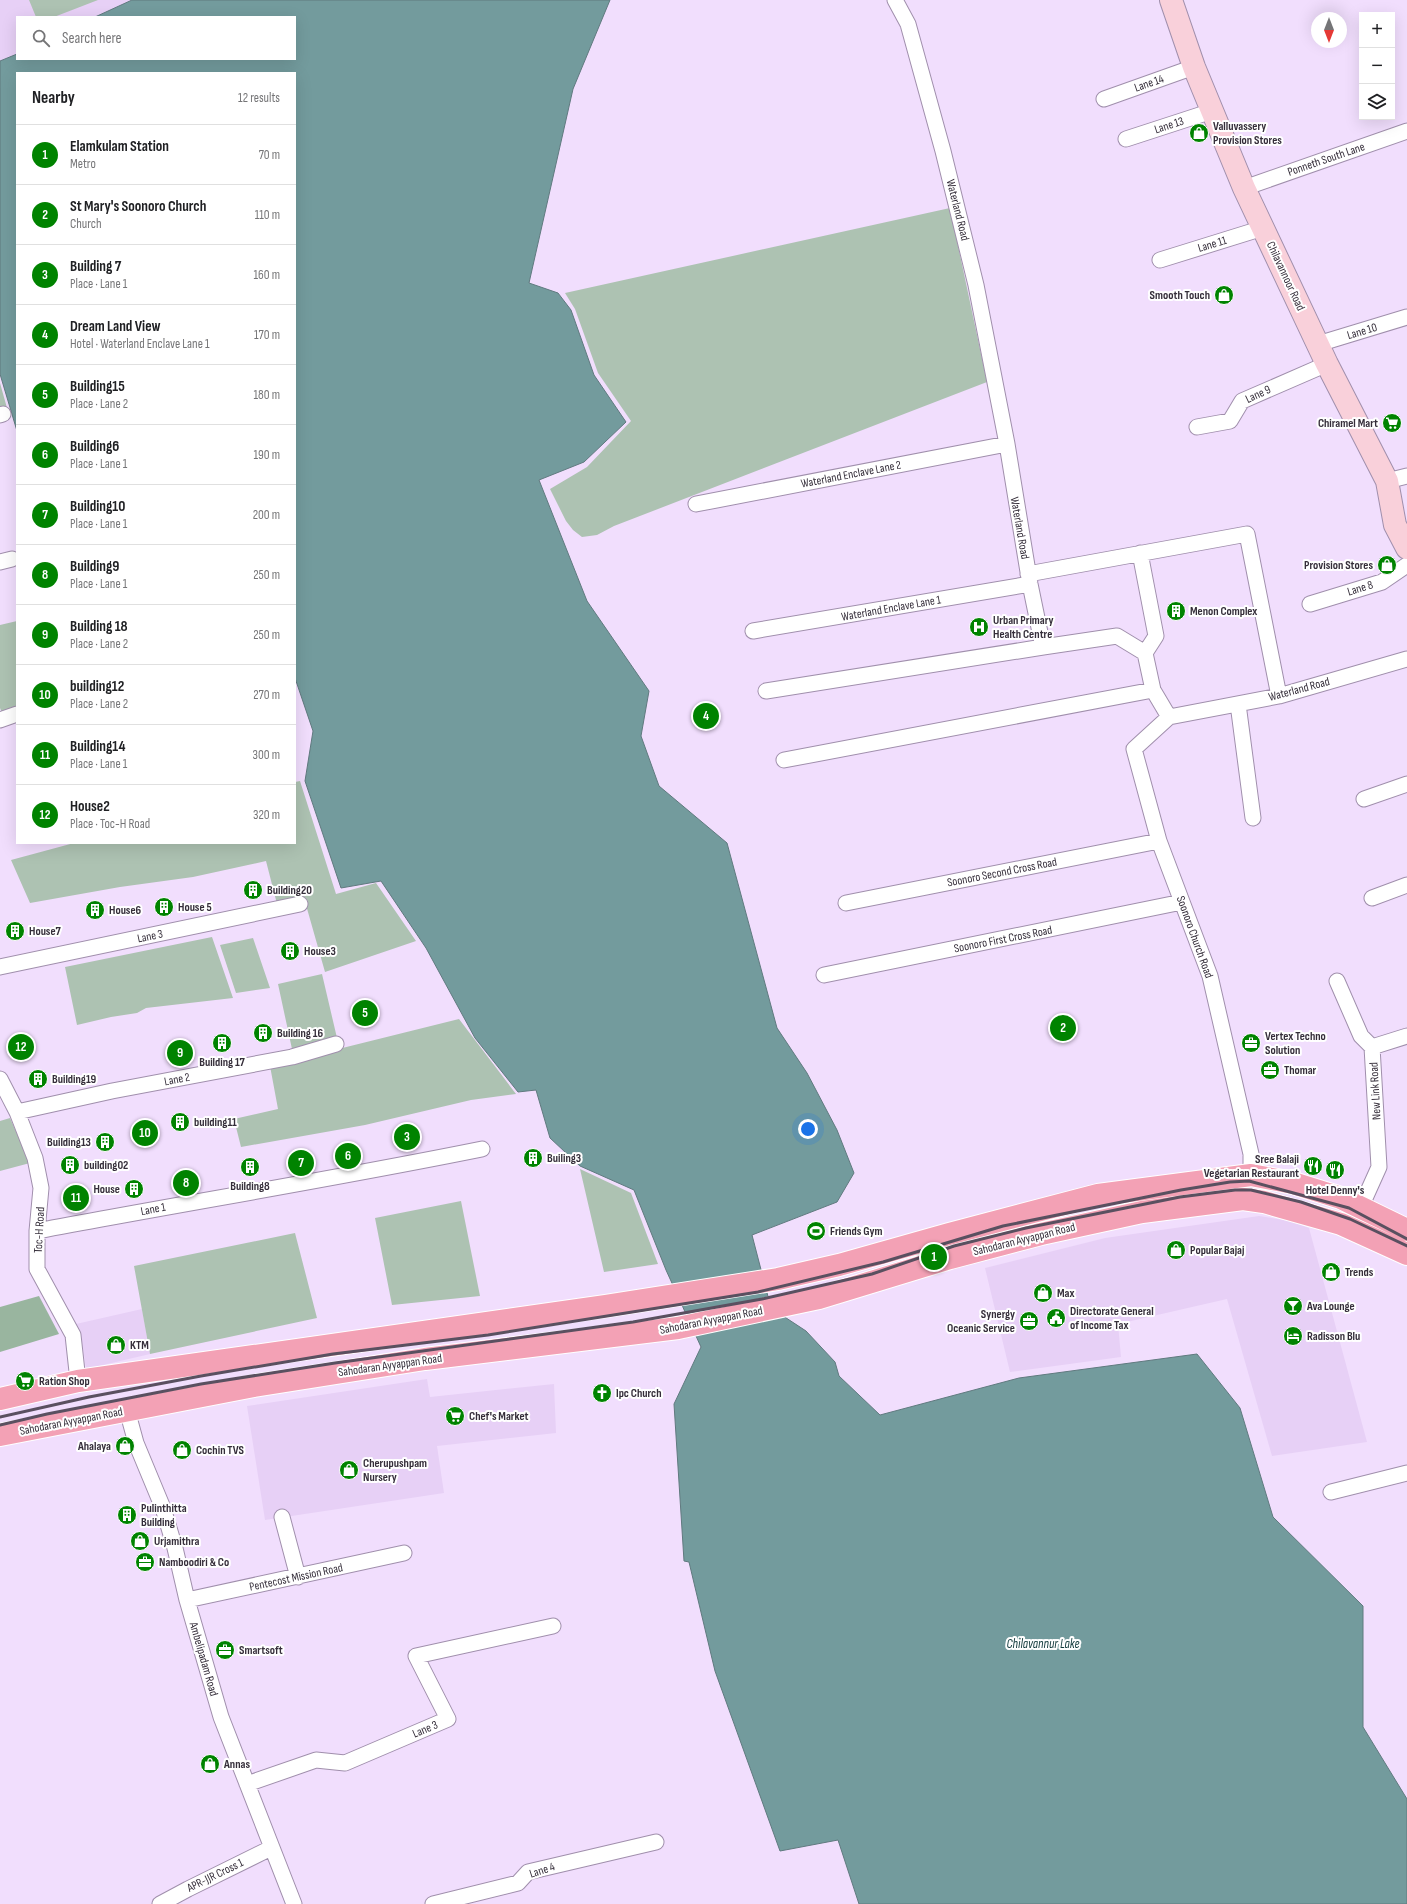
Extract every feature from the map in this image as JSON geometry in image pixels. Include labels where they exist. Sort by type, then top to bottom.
[{"type":"main road","name":"Sahodaran Ayyappan Road","points":[[0,1398],[78,1381],[778,1279],[839,1265],[1098,1195],[1251,1175],[1293,1183],[1341,1198],[1407,1230]]},
{"type":"main road","name":"Sahodaran Ayyappan Road","points":[[0,1435],[254,1386],[425,1359],[678,1328],[819,1298],[950,1258],[1040,1234],[1142,1212],[1243,1199],[1264,1202],[1341,1224],[1407,1254]]},
{"type":"main road","points":[[248,1357],[254,1386]]},
{"type":"street","name":"Waterland Road","points":[[895,0],[908,24],[945,158],[976,284],[1007,444],[1029,579],[1043,647]]},
{"type":"street","name":"Chilavannoor Road","points":[[1171,0],[1194,67],[1244,188],[1327,364],[1397,478],[1395,525],[1407,548]]},
{"type":"street","name":"Lane 14","points":[[1104,99],[1194,67]]},
{"type":"street","name":"Lane 13","points":[[1126,139],[1212,111]]},
{"type":"street","name":"Ponneth South Lane","points":[[1244,188],[1407,131]]},
{"type":"street","name":"Lane 11","points":[[1160,260],[1264,228]]},
{"type":"street","name":"Lane 10","points":[[1318,344],[1407,317]]},
{"type":"street","name":"Lane 9","points":[[1197,427],[1230,421],[1242,401],[1327,364]]},
{"type":"street","name":"Waterland Enclave Lane 2","points":[[696,504],[1007,444]]},
{"type":"street","name":"Waterland Enclave Lane 1","points":[[753,631],[1029,579],[1140,553],[1247,534],[1279,696]]},
{"type":"street","points":[[1140,553],[1156,636],[1146,653],[1153,690],[1169,717]]},
{"type":"street","name":"Lane 8","points":[[1310,604],[1382,582],[1407,565]]},
{"type":"street","points":[[766,691],[1117,636],[1146,653]]},
{"type":"street","name":"Waterland Road","points":[[1169,717],[1279,696],[1407,659]]},
{"type":"street","points":[[784,760],[1153,690]]},
{"type":"street","points":[[1238,704],[1253,818]]},
{"type":"street","points":[[0,720],[16,714]]},
{"type":"street","name":"Soonoro Church Road","points":[[1169,717],[1134,749],[1159,841],[1210,976],[1251,1154],[1251,1175]]},
{"type":"street","points":[[1364,799],[1407,784]]},
{"type":"street","name":"Soonoro Second Cross Road","points":[[846,903],[1159,841]]},
{"type":"street","points":[[1372,898],[1407,885]]},
{"type":"street","name":"Soonoro First Cross Road","points":[[824,975],[1182,902]]},
{"type":"street","name":"Lane 3","points":[[0,967],[300,904]]},
{"type":"street","name":"New Link Road","points":[[1337,981],[1361,1036],[1372,1047],[1379,1167],[1361,1207]]},
{"type":"street","points":[[1372,1047],[1407,1036]]},
{"type":"street","name":"Lane 2","points":[[18,1112],[112,1091],[292,1057],[336,1044]]},
{"type":"street","name":"Toc-H Road","points":[[0,1079],[18,1112],[35,1158],[42,1188],[37,1231],[37,1269],[72,1335],[78,1381]]},
{"type":"street","name":"Lane 1","points":[[37,1231],[221,1196],[354,1175],[482,1149]]},
{"type":"street","name":"Ambelipadam Road","points":[[127,1410],[136,1443],[163,1508],[220,1716],[294,1904]]},
{"type":"street","points":[[1331,1492],[1407,1472]]},
{"type":"street","points":[[282,1518],[298,1577]]},
{"type":"street","name":"Pentecost Mission Road","points":[[187,1600],[404,1553]]},
{"type":"street","name":"Lane 3","points":[[247,1784],[316,1760],[344,1763],[448,1719],[416,1656],[553,1626]]},
{"type":"street","name":"Lane 4","points":[[432,1904],[518,1883],[528,1872],[656,1842]]},
{"type":"street","name":"APR-JJR Cross 1","points":[[160,1904],[271,1848]]},
{"type":"shaded area","points":[[0,0],[132,0],[97,16],[16,16],[16,54],[0,61]]},
{"type":"shaded area","points":[[29,0],[98,0],[57,16],[36,16]]},
{"type":"shaded area","points":[[950,208],[987,382],[614,526],[597,535],[582,537],[573,530],[566,521],[550,489],[587,467],[631,421],[598,373],[575,309],[565,293]]},
{"type":"shaded area","points":[[0,383],[7,408],[0,410]]},
{"type":"shaded area","points":[[16,621],[16,708],[2,713],[0,708],[0,625]]},
{"type":"shaded area","points":[[300,781],[336,894],[376,883],[416,941],[325,972],[304,898],[277,904],[266,861],[193,877],[120,887],[30,903],[11,860],[70,844],[296,844],[296,782]]},
{"type":"shaded area","points":[[212,937],[233,998],[146,1008],[137,1013],[77,1025],[65,967]]},
{"type":"shaded area","points":[[253,938],[270,988],[236,993],[220,945]]},
{"type":"shaded area","points":[[322,974],[337,1038],[292,1049],[278,984]]},
{"type":"shaded area","points":[[459,1019],[516,1094],[471,1100],[365,1125],[241,1147],[234,1119],[278,1109],[270,1066]]},
{"type":"shaded area","points":[[10,1118],[30,1163],[0,1171],[0,1121]]},
{"type":"shaded area","points":[[580,1169],[631,1193],[658,1264],[604,1272]]},
{"type":"shaded area","points":[[461,1201],[480,1296],[392,1305],[375,1218]]},
{"type":"shaded area","points":[[1259,1216],[1290,1221],[1309,1228],[1367,1442],[1272,1456],[1227,1299],[1118,1324],[1121,1357],[1010,1372],[985,1268],[1105,1238]]},
{"type":"shaded area","points":[[295,1233],[317,1318],[150,1354],[134,1266]]},
{"type":"shaded area","points":[[39,1296],[59,1334],[0,1352],[0,1307]]},
{"type":"shaded area","points":[[142,1309],[150,1354],[86,1369],[81,1335],[76,1324]]},
{"type":"shaded area","name":"Cherupushpam Nursery","points":[[427,1379],[430,1397],[554,1384],[556,1433],[437,1446],[444,1493],[265,1520],[247,1406]]},
{"type":"water","name":"Chilavannur Lake","points":[[132,0],[610,0],[573,89],[529,283],[558,293],[571,310],[594,375],[626,422],[584,462],[539,480],[587,601],[649,691],[641,736],[659,786],[727,843],[777,1028],[807,1073],[837,1130],[854,1173],[837,1202],[752,1235],[771,1308],[806,1331],[835,1362],[839,1376],[880,1415],[1019,1378],[1197,1354],[1240,1408],[1273,1517],[1363,1606],[1363,1727],[1407,1799],[1407,1904],[859,1904],[838,1840],[780,1851],[715,1671],[689,1562],[684,1561],[674,1404],[701,1347],[666,1270],[634,1190],[580,1166],[550,1138],[536,1090],[518,1092],[475,1038],[426,948],[381,881],[341,888],[305,781],[313,731],[296,681],[296,72],[16,72],[16,428],[0,374],[0,61],[16,54],[16,60],[296,60],[296,16],[97,16]]},
{"type":"railway","points":[[0,1417],[89,1397],[201,1376],[333,1354],[488,1335],[758,1292],[883,1262],[1003,1226],[1181,1190],[1230,1182],[1249,1181],[1349,1208],[1407,1239]]},
{"type":"railway","points":[[0,1425],[47,1414],[201,1384],[335,1363],[633,1322],[762,1299],[872,1274],[954,1246],[1026,1228],[1180,1197],[1235,1190],[1251,1190],[1301,1202],[1350,1219],[1407,1246]]},
{"type":"place","name":"Valluvassery Provision Stores","points":[[1199,133]]},
{"type":"place","name":"Smooth Touch","points":[[1224,295]]},
{"type":"place","name":"Chiramel Mart","points":[[1392,423]]},
{"type":"place","name":"Provision Stores","points":[[1387,565]]},
{"type":"place","name":"Menon Complex","points":[[1176,611]]},
{"type":"place","name":"Urban Primary Health Centre","points":[[979,627]]},
{"type":"place","name":"Dream Land View","points":[[706,716]]},
{"type":"place","name":"Building20","points":[[253,890]]},
{"type":"place","name":"House 5","points":[[164,907]]},
{"type":"place","name":"House6","points":[[95,910]]},
{"type":"place","name":"House7","points":[[15,931]]},
{"type":"place","name":"House3","points":[[290,951]]},
{"type":"place","name":"Building15","points":[[365,1013]]},
{"type":"place","name":"St Mary's Soonoro Church","points":[[1063,1028]]},
{"type":"place","name":"Building 16","points":[[263,1033]]},
{"type":"place","name":"Building 17","points":[[222,1043]]},
{"type":"place","name":"Vertex Techno Solution","points":[[1251,1043]]},
{"type":"place","name":"House2","points":[[21,1047]]},
{"type":"place","name":"Building 18","points":[[180,1053]]},
{"type":"place","name":"Thomar","points":[[1270,1070]]},
{"type":"place","name":"Building19","points":[[38,1079]]},
{"type":"place","name":"building11","points":[[180,1122]]},
{"type":"place","name":"building12","points":[[145,1133]]},
{"type":"place","name":"Building 7","points":[[407,1137]]},
{"type":"place","name":"Building13","points":[[105,1142]]},
{"type":"place","name":"Building6","points":[[348,1156]]},
{"type":"place","name":"Builing3","points":[[533,1158]]},
{"type":"place","name":"Building10","points":[[301,1163]]},
{"type":"place","name":"building02","points":[[70,1165]]},
{"type":"place","name":"Sree Balaji Vegetarian Restaurant","points":[[1313,1166]]},
{"type":"place","name":"Building8","points":[[250,1167]]},
{"type":"place","name":"Hotel Denny's","points":[[1335,1170]]},
{"type":"place","name":"Building9","points":[[186,1183]]},
{"type":"place","name":"House","points":[[134,1189]]},
{"type":"place","name":"Building14","points":[[76,1198]]},
{"type":"place","name":"Friends Gym","points":[[816,1231]]},
{"type":"place","name":"Popular Bajaj","points":[[1176,1250]]},
{"type":"place","name":"Elamkulam Station","points":[[934,1257]]},
{"type":"place","name":"Trends","points":[[1331,1272]]},
{"type":"place","name":"Max","points":[[1043,1293]]},
{"type":"place","name":"Ava Lounge","points":[[1293,1306]]},
{"type":"place","name":"Directorate General of Income Tax","points":[[1056,1318]]},
{"type":"place","name":"Synergy Oceanic Service","points":[[1029,1321]]},
{"type":"place","name":"Radisson Blu","points":[[1293,1336]]},
{"type":"place","name":"KTM","points":[[116,1345]]},
{"type":"place","name":"Ration Shop","points":[[25,1381]]},
{"type":"place","name":"Ipc Church","points":[[602,1393]]},
{"type":"place","name":"Chef's Market","points":[[455,1416]]},
{"type":"place","name":"Ahalaya","points":[[125,1446]]},
{"type":"place","name":"Cochin TVS","points":[[182,1450]]},
{"type":"place","name":"Cherupushpam Nursery","points":[[349,1470]]},
{"type":"place","name":"Pulinthitta Building","points":[[127,1515]]},
{"type":"place","name":"Urjamithra","points":[[140,1541]]},
{"type":"place","name":"Namboodiri & Co","points":[[145,1562]]},
{"type":"place","name":"Smartsoft","points":[[225,1650]]},
{"type":"place","name":"Annas","points":[[210,1764]]}]
